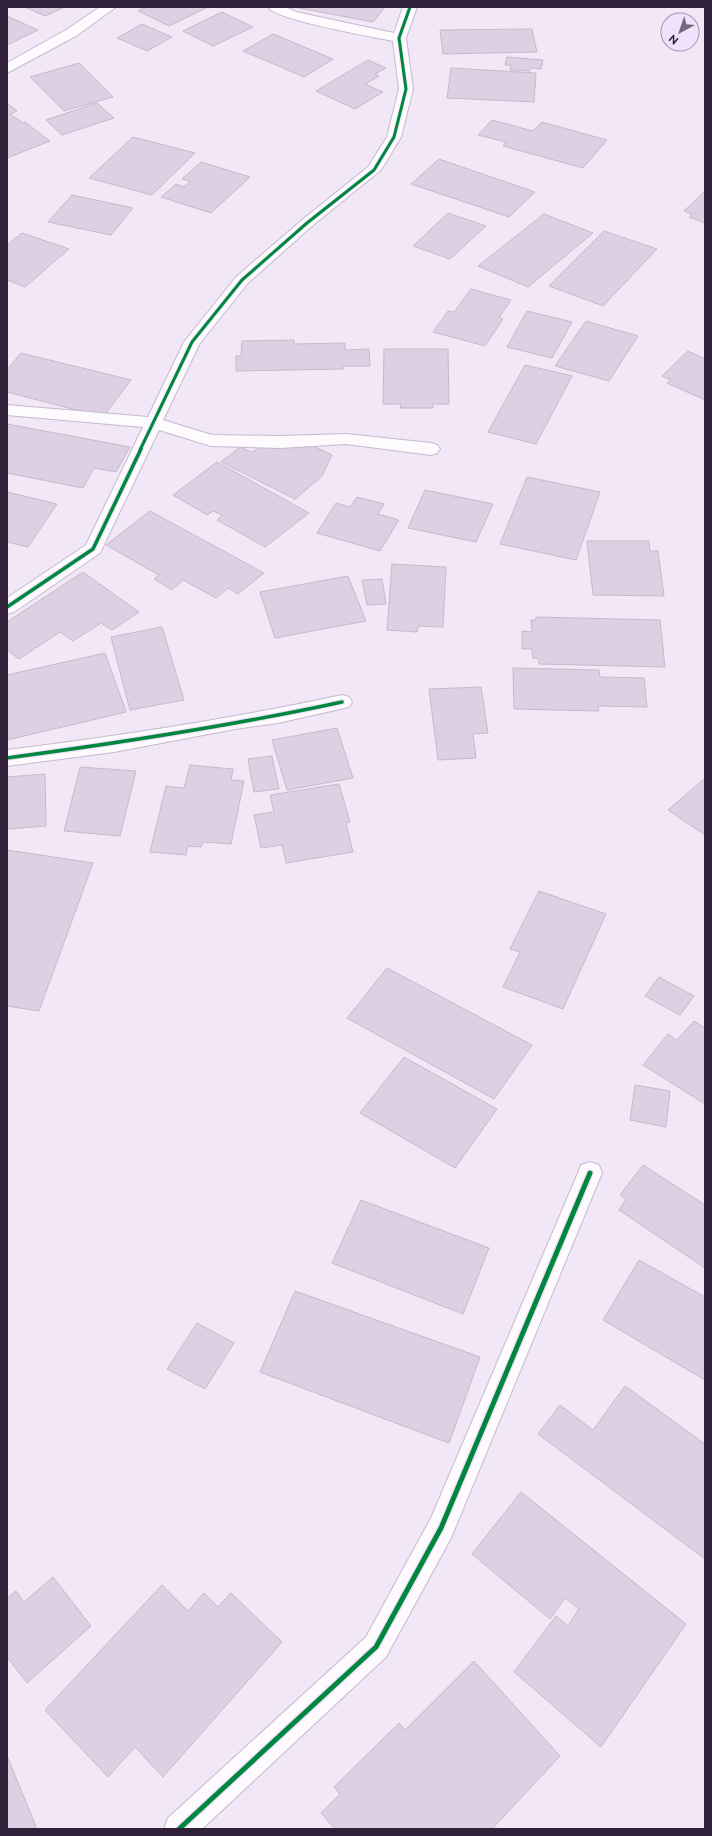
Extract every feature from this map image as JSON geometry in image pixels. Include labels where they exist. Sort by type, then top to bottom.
[{"type":"street","points":[[7,69],[71,33],[109,7]]},
{"type":"street","points":[[275,7],[292,15],[399,38]]},
{"type":"street","points":[[7,607],[93,549],[192,342],[242,280],[307,223],[374,170],[394,137],[406,89],[399,38],[410,7]]},
{"type":"street","points":[[7,410],[154,423],[212,440],[280,442],[346,439],[431,449]]},
{"type":"street","points":[[7,758],[114,744],[235,722],[278,716],[342,702]]},
{"type":"street","points":[[180,1829],[376,1647],[440,1528],[590,1173]]},
{"type":"building","points":[[25,7],[65,7],[45,16]]},
{"type":"building","points":[[146,7],[208,7],[169,26],[138,11]]},
{"type":"building","points":[[294,7],[385,7],[373,22]]},
{"type":"building","points":[[222,12],[253,27],[213,46],[183,31]]},
{"type":"building","points":[[7,16],[38,30],[7,45]]},
{"type":"building","points":[[142,24],[172,37],[147,51],[117,38]]},
{"type":"building","points":[[532,29],[537,52],[443,54],[440,30]]},
{"type":"building","points":[[273,34],[333,59],[304,77],[243,51]]},
{"type":"building","points":[[507,57],[543,60],[541,69],[531,68],[530,71],[510,70],[511,65],[505,65]]},
{"type":"building","points":[[368,60],[386,68],[375,74],[379,76],[365,84],[383,92],[355,109],[316,91]]},
{"type":"building","points":[[79,63],[113,97],[64,111],[30,77]]},
{"type":"building","points":[[451,68],[536,73],[534,102],[447,98]]},
{"type":"building","points":[[7,103],[17,111],[10,114],[23,123],[25,122],[50,141],[7,158]]},
{"type":"building","points":[[97,103],[114,118],[62,135],[46,120]]},
{"type":"building","points":[[492,120],[533,131],[542,122],[607,140],[583,168],[503,146],[506,142],[478,135]]},
{"type":"building","points":[[133,137],[195,153],[152,195],[89,178]]},
{"type":"building","points":[[439,159],[535,192],[509,217],[411,184]]},
{"type":"building","points":[[201,162],[250,177],[211,213],[161,197],[176,184],[184,187],[190,181],[182,179]]},
{"type":"building","points":[[705,191],[705,223],[689,217],[692,214],[684,211]]},
{"type":"building","points":[[72,195],[133,208],[111,235],[48,222]]},
{"type":"building","points":[[448,213],[486,226],[450,259],[413,246]]},
{"type":"building","points":[[544,214],[593,233],[528,287],[478,266]]},
{"type":"building","points":[[604,231],[657,249],[603,306],[549,286]]},
{"type":"building","points":[[22,233],[69,249],[25,287],[7,280],[7,245]]},
{"type":"building","points":[[471,289],[511,300],[499,318],[503,319],[485,346],[433,332],[448,311],[454,312]]},
{"type":"building","points":[[527,311],[572,322],[552,358],[507,347]]},
{"type":"building","points":[[586,321],[638,336],[609,381],[555,366]]},
{"type":"building","points":[[294,340],[294,344],[345,343],[345,350],[369,349],[370,366],[343,366],[343,369],[236,371],[236,356],[241,356],[242,341]]},
{"type":"building","points":[[384,349],[448,349],[449,404],[433,404],[433,408],[400,408],[401,404],[383,404]]},
{"type":"building","points":[[688,351],[705,359],[705,400],[667,383],[671,380],[662,376]]},
{"type":"building","points":[[21,353],[131,380],[103,417],[7,392],[7,370]]},
{"type":"building","points":[[525,365],[572,376],[536,444],[488,432]]},
{"type":"building","points":[[7,424],[130,447],[116,472],[94,468],[83,488],[7,473]]},
{"type":"building","points":[[307,443],[332,455],[322,476],[295,499],[221,462],[240,447],[251,452],[271,444]]},
{"type":"building","points":[[217,462],[309,513],[265,547],[217,520],[222,515],[213,511],[207,515],[173,495]]},
{"type":"building","points":[[527,477],[600,492],[576,560],[500,544]]},
{"type":"building","points":[[425,490],[493,504],[476,542],[408,528]]},
{"type":"building","points":[[7,492],[57,504],[28,547],[7,542]]},
{"type":"building","points":[[357,497],[384,504],[378,514],[399,520],[380,551],[317,533],[336,503],[350,507]]},
{"type":"building","points":[[150,511],[264,573],[238,594],[228,588],[216,598],[183,580],[172,590],[154,579],[159,575],[106,545]]},
{"type":"building","points":[[587,541],[649,541],[650,551],[658,551],[664,596],[593,595]]},
{"type":"building","points":[[392,564],[446,567],[443,627],[418,626],[417,632],[387,630]]},
{"type":"building","points":[[83,572],[139,612],[112,630],[101,623],[73,641],[60,632],[19,659],[7,650],[7,622]]},
{"type":"building","points":[[348,576],[366,621],[275,638],[260,592]]},
{"type":"building","points":[[382,579],[386,604],[367,605],[362,580]]},
{"type":"building","points":[[536,617],[660,620],[665,667],[539,664],[538,658],[533,658],[532,649],[522,649],[522,631],[532,632],[531,620],[536,620]]},
{"type":"building","points":[[162,627],[184,700],[130,710],[111,637]]},
{"type":"building","points":[[105,653],[126,712],[7,740],[7,675]]},
{"type":"building","points":[[513,668],[599,670],[600,677],[644,678],[647,707],[598,706],[599,711],[514,709]]},
{"type":"building","points":[[481,687],[488,733],[473,734],[476,758],[438,760],[429,689]]},
{"type":"building","points":[[337,728],[353,778],[287,790],[272,740]]},
{"type":"building","points":[[272,756],[279,789],[254,792],[248,759]]},
{"type":"building","points":[[190,765],[233,769],[231,780],[244,781],[231,844],[203,842],[201,847],[188,846],[186,855],[150,852],[166,786],[184,788]]},
{"type":"building","points":[[80,767],[136,771],[120,836],[64,831]]},
{"type":"building","points":[[45,774],[46,826],[7,829],[7,777]]},
{"type":"building","points":[[705,778],[705,835],[668,810]]},
{"type":"building","points":[[339,784],[350,822],[346,823],[353,852],[286,863],[282,845],[261,848],[254,815],[274,812],[270,795]]},
{"type":"building","points":[[7,850],[93,863],[39,1011],[7,1006]]},
{"type":"building","points":[[539,891],[606,914],[563,1009],[503,987],[520,952],[510,949]]},
{"type":"building","points":[[387,968],[532,1045],[494,1099],[347,1018]]},
{"type":"building","points":[[659,977],[694,996],[680,1015],[645,996]]},
{"type":"building","points":[[694,1021],[705,1028],[705,1104],[643,1065],[668,1034],[677,1040]]},
{"type":"building","points":[[404,1057],[497,1109],[455,1168],[360,1113]]},
{"type":"building","points":[[635,1085],[670,1091],[666,1127],[630,1120]]},
{"type":"building","points":[[643,1165],[705,1205],[705,1268],[619,1210],[626,1199],[620,1195]]},
{"type":"building","points":[[361,1200],[489,1248],[463,1314],[332,1263]]},
{"type":"building","points":[[639,1260],[705,1297],[705,1380],[603,1320]]},
{"type":"building","points":[[295,1291],[480,1357],[449,1443],[260,1372]]},
{"type":"building","points":[[197,1323],[234,1343],[205,1389],[167,1369]]},
{"type":"building","points":[[625,1386],[705,1444],[705,1559],[538,1434],[560,1405],[593,1430]]},
{"type":"building","points":[[521,1492],[686,1624],[601,1747],[514,1672],[556,1616],[568,1626],[579,1609],[565,1598],[550,1619],[472,1554]]},
{"type":"building","points":[[53,1577],[91,1626],[27,1683],[7,1657],[7,1598],[16,1591],[24,1602]]},
{"type":"building","points":[[162,1585],[188,1611],[204,1593],[218,1607],[231,1593],[282,1642],[163,1777],[135,1747],[108,1777],[45,1710]]},
{"type":"building","points":[[474,1661],[560,1756],[492,1829],[335,1829],[321,1813],[340,1794],[334,1787],[399,1723],[405,1730]]},
{"type":"building","points":[[7,1756],[37,1829],[7,1829]]},
{"type":"cycle path","points":[[7,607],[93,549],[192,342],[242,280],[307,223],[374,170],[394,137],[406,89],[399,38],[410,7]]},
{"type":"cycle path","points":[[7,758],[114,744],[235,722],[278,716],[342,702]]},
{"type":"cycle path","points":[[179,1829],[376,1647],[441,1528],[590,1173]]}]
